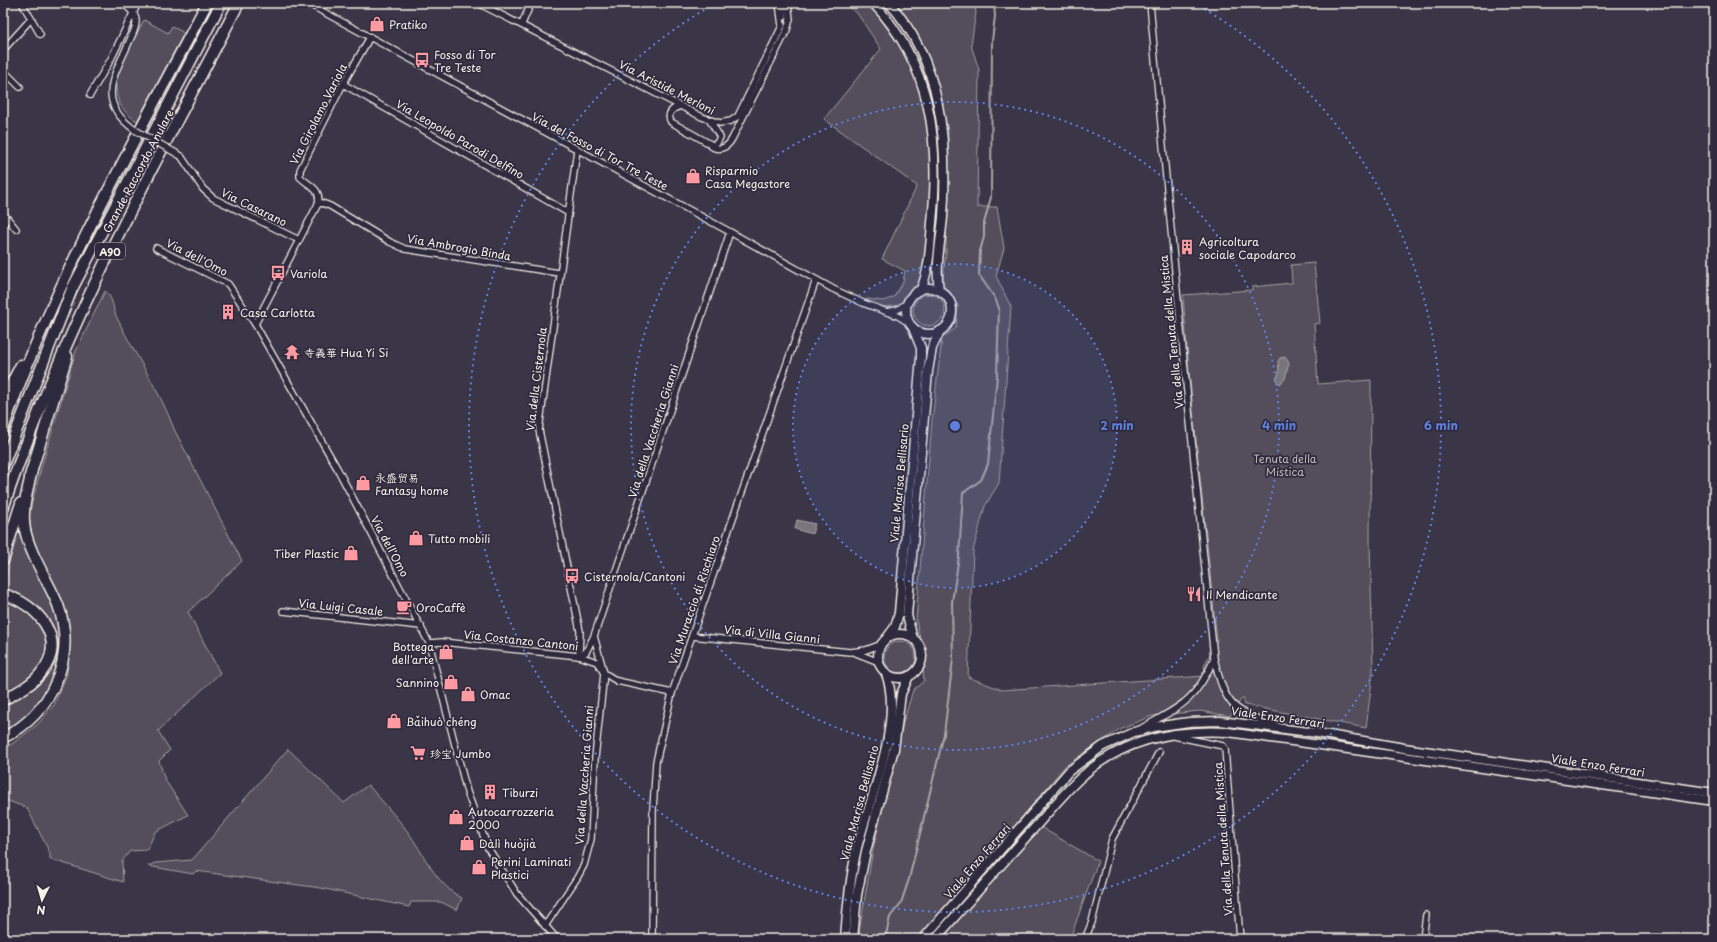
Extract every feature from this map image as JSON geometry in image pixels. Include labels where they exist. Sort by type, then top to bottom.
[{"type":"highway","points":[[3,400],[43,326],[116,176],[207,3]]},
{"type":"highway","name":"Grande Raccordo Anulare","points":[[3,465],[72,289],[221,3]]},
{"type":"highway","name":"Grande Raccordo Anulare","points":[[3,509],[43,401],[78,317],[125,221],[240,3]]},
{"type":"highway","points":[[3,560],[58,389],[78,317]]},
{"type":"highway","points":[[3,429],[43,326]]},
{"type":"highway","points":[[3,738],[29,721],[44,704],[59,678],[63,660],[65,638],[61,616],[51,590],[30,547],[25,530],[25,511],[32,470]]},
{"type":"highway","points":[[3,700],[39,676],[47,665],[51,647],[48,629],[41,617],[25,602],[6,595]]},
{"type":"main road","points":[[873,3],[893,26],[909,51],[924,88],[931,121],[934,147],[934,192],[928,269],[921,289]]},
{"type":"main road","points":[[889,3],[905,23],[922,54],[933,83],[940,110],[944,166],[943,217],[938,273],[939,290]]},
{"type":"main road","points":[[933,288],[939,290],[950,300],[952,314],[946,327],[940,332],[926,334],[911,325],[906,309],[907,303],[910,297],[921,289],[933,288]]},
{"type":"main road","name":"Viale Marisa Bellisario","points":[[884,641],[895,627],[899,613],[921,357],[921,348],[911,325]]},
{"type":"main road","name":"Viale Marisa Bellisario","points":[[913,639],[907,615],[928,371],[932,348],[940,332]]},
{"type":"main road","points":[[900,634],[913,639],[920,647],[922,660],[918,668],[909,676],[898,679],[886,674],[879,662],[878,653],[884,641],[900,634]]},
{"type":"main road","name":"Viale Marisa Bellisario","points":[[845,939],[851,881],[857,848],[881,764],[888,731],[892,700],[886,674]]},
{"type":"main road","name":"Viale Marisa Bellisario","points":[[853,939],[857,895],[866,850],[894,749],[901,694],[909,676]]},
{"type":"main road","name":"Viale Enzo Ferrari","points":[[923,939],[1069,771],[1103,746],[1134,732],[1178,723],[1211,720],[1288,729],[1404,748],[1714,793]]},
{"type":"main road","name":"Viale Enzo Ferrari","points":[[935,939],[1079,779],[1116,752],[1135,744],[1168,734],[1197,731],[1228,732],[1714,801]]},
{"type":"street","points":[[22,3],[40,34]]},
{"type":"street","points":[[122,3],[133,13]]},
{"type":"street","points":[[90,95],[111,59],[138,3]]},
{"type":"street","name":"Via del Fosso di Tor Tre Teste","points":[[307,3],[816,280],[911,325]]},
{"type":"street","name":"Via Aristide Merloni","points":[[478,3],[709,120],[718,123],[726,123],[738,116],[782,26]]},
{"type":"street","points":[[522,24],[531,3]]},
{"type":"street","points":[[779,3],[782,26]]},
{"type":"street","points":[[782,26],[784,3]]},
{"type":"street","points":[[682,106],[675,108],[670,112],[669,117],[671,122],[715,148],[722,148],[729,145],[788,30],[790,18],[788,3]]},
{"type":"street","name":"Via della Tenuta della Mistica","points":[[1150,3],[1164,174],[1179,302],[1214,658],[1224,694],[1234,708],[1244,714],[1288,729]]},
{"type":"street","name":"Via Casarano","points":[[133,13],[136,20],[132,37],[115,71],[111,90],[112,100],[118,112],[135,130],[181,156],[203,189],[213,198],[299,240]]},
{"type":"street","points":[[3,50],[31,19]]},
{"type":"street","name":"Via Girolamo Variola","points":[[318,204],[318,194],[315,188],[301,178],[299,171],[343,84],[370,37]]},
{"type":"street","points":[[3,70],[20,87]]},
{"type":"street","name":"Via Leopoldo Parodi Delfino","points":[[343,84],[568,212]]},
{"type":"street","points":[[709,120],[716,128],[720,137],[718,143],[710,145]]},
{"type":"street","name":"Via della Cisternola","points":[[577,150],[539,430],[581,634],[580,656]]},
{"type":"street","points":[[255,324],[318,204]]},
{"type":"street","name":"Via Ambrogio Binda","points":[[318,204],[330,206],[390,242],[405,248],[559,274]]},
{"type":"street","points":[[3,213],[16,229]]},
{"type":"street","name":"Via della Vaccheria Gianni","points":[[580,656],[586,652],[594,636],[730,232]]},
{"type":"street","name":"Via dell'Omo","points":[[156,248],[228,284],[255,324],[338,468],[429,643],[461,771],[476,820],[495,861],[528,907],[557,939]]},
{"type":"street","name":"Via Muraccio di Rischiaro","points":[[652,939],[653,809],[656,762],[672,693],[816,280]]},
{"type":"street","points":[[886,312],[897,310],[907,303]]},
{"type":"street","name":"Via Luigi Casale","points":[[283,611],[421,626]]},
{"type":"street","points":[[581,634],[594,636]]},
{"type":"street","name":"Via della Vaccheria Gianni","points":[[545,926],[558,909],[584,865],[591,839],[595,751],[604,673],[594,636]]},
{"type":"street","name":"Via di Villa Gianni","points":[[692,636],[850,652],[866,650],[884,641]]},
{"type":"street","name":"Via Costanzo Cantoni","points":[[429,643],[442,642],[580,656],[597,662],[604,673],[617,681],[672,693]]},
{"type":"street","name":"Via di Villa Gianni","points":[[850,652],[879,662]]},
{"type":"street","points":[[1134,732],[1175,710],[1192,697],[1202,684],[1214,658]]},
{"type":"street","name":"Via della Tenuta della Mistica","points":[[1168,734],[1222,746],[1225,749],[1240,939]]},
{"type":"street","points":[[1085,939],[1092,922],[1112,839],[1159,752]]},
{"type":"street","points":[[1423,939],[1426,915]]},
{"type":"green space","points":[[844,3],[869,3],[908,58],[918,84],[930,141],[933,169],[922,280],[902,303],[897,306],[881,307],[865,301],[867,299],[884,301],[894,297],[903,282],[905,271],[882,259],[917,186],[824,119],[881,49],[857,13]]},
{"type":"green space","name":"Tenuta della Mistica","points":[[889,3],[974,3],[976,12],[971,45],[979,70],[977,207],[997,207],[1004,248],[996,276],[1011,307],[999,483],[985,506],[973,551],[968,677],[1002,690],[1206,676],[1204,666],[1217,640],[1189,372],[1183,295],[1252,290],[1252,287],[1292,283],[1291,265],[1314,263],[1320,323],[1314,324],[1318,384],[1371,380],[1370,540],[1373,671],[1366,728],[1245,705],[1243,697],[1230,716],[1200,711],[1152,716],[1121,728],[1065,766],[1018,822],[1042,828],[1098,861],[1070,939],[858,939],[873,849],[903,723],[913,690],[924,681],[921,643],[916,620],[932,421],[942,338],[956,328],[958,305],[942,287],[946,251],[948,130],[926,54]]},
{"type":"green space","points":[[144,20],[168,33],[172,26],[184,33],[137,121],[124,110],[118,98],[116,86],[118,72],[123,59]]},
{"type":"green space","points":[[105,291],[110,297],[115,314],[124,332],[155,387],[174,429],[242,561],[188,612],[220,673],[158,731],[170,750],[159,761],[165,780],[188,815],[155,832],[147,850],[130,851],[122,861],[123,882],[50,859],[50,853],[27,808],[3,799],[3,747],[12,744],[38,724],[54,705],[67,674],[70,636],[68,618],[32,541],[29,514],[41,468],[76,351]]},
{"type":"green space","points":[[926,294],[932,294],[941,298],[945,310],[941,322],[932,326],[926,326],[917,322],[913,313],[913,307],[917,298]]},
{"type":"green space","points":[[19,525],[42,574],[51,598],[58,622],[60,645],[57,669],[46,692],[28,716],[3,734],[3,705],[47,673],[50,644],[50,626],[44,613],[24,597],[3,588]]},
{"type":"green space","points":[[3,600],[13,603],[31,614],[44,631],[47,640],[47,650],[44,661],[37,672],[3,694]]},
{"type":"green space","points":[[897,641],[903,641],[913,648],[916,657],[915,663],[909,670],[903,673],[897,673],[887,666],[884,660],[884,654],[891,644]]},
{"type":"green space","points":[[288,749],[344,803],[368,785],[408,832],[438,877],[453,892],[462,898],[457,910],[441,902],[411,902],[409,907],[321,888],[196,871],[193,874],[148,866],[155,863],[192,860]]},
{"type":"shaded area","points":[[1285,357],[1289,363],[1285,379],[1280,384],[1276,380],[1279,372],[1278,361],[1280,358]]},
{"type":"shaded area","points":[[797,520],[815,524],[812,534],[795,529]]},
{"type":"waterway","points":[[885,939],[890,917],[901,903],[909,879],[944,734],[953,659],[952,602],[959,556],[963,493],[981,480],[988,464],[997,376],[999,308],[995,298],[979,275],[980,251],[984,237],[984,223],[991,197],[992,41],[995,16],[994,3]]},
{"type":"place","name":"Pratiko","points":[[377,24]]},
{"type":"place","name":"Fosso di Tor Tre Teste","points":[[422,60]]},
{"type":"place","name":"Risparmio Casa Megastore","points":[[693,176]]},
{"type":"place","name":"Agricoltura sociale Capodarco","points":[[1187,247]]},
{"type":"place","name":"Variola","points":[[278,273]]},
{"type":"place","name":"Casa Carlotta","points":[[228,312]]},
{"type":"place","name":"寺義華 Hua Yi Si","points":[[292,352]]},
{"type":"place","name":"永盛贸易 Fantasy home","points":[[363,483]]},
{"type":"place","name":"Tutto mobili","points":[[416,538]]},
{"type":"place","name":"Tiber Plastic","points":[[351,553]]},
{"type":"place","name":"Cisternola/Cantoni","points":[[572,576]]},
{"type":"place","name":"Il Mendicante","points":[[1194,594]]},
{"type":"place","name":"OroCaffè","points":[[404,607]]},
{"type":"place","name":"Bottega dell'arte","points":[[446,652]]},
{"type":"place","name":"Sannino","points":[[451,682]]},
{"type":"place","name":"Omac","points":[[468,694]]},
{"type":"place","name":"Bǎihuò chéng","points":[[394,721]]},
{"type":"place","name":"珍宝 Jumbo","points":[[418,753]]},
{"type":"place","name":"Tiburzi","points":[[490,792]]},
{"type":"place","name":"Autocarrozzeria 2000","points":[[456,817]]},
{"type":"place","name":"Dàlì huòjià","points":[[467,843]]},
{"type":"place","name":"Perini Laminati Plastici","points":[[479,867]]}]
